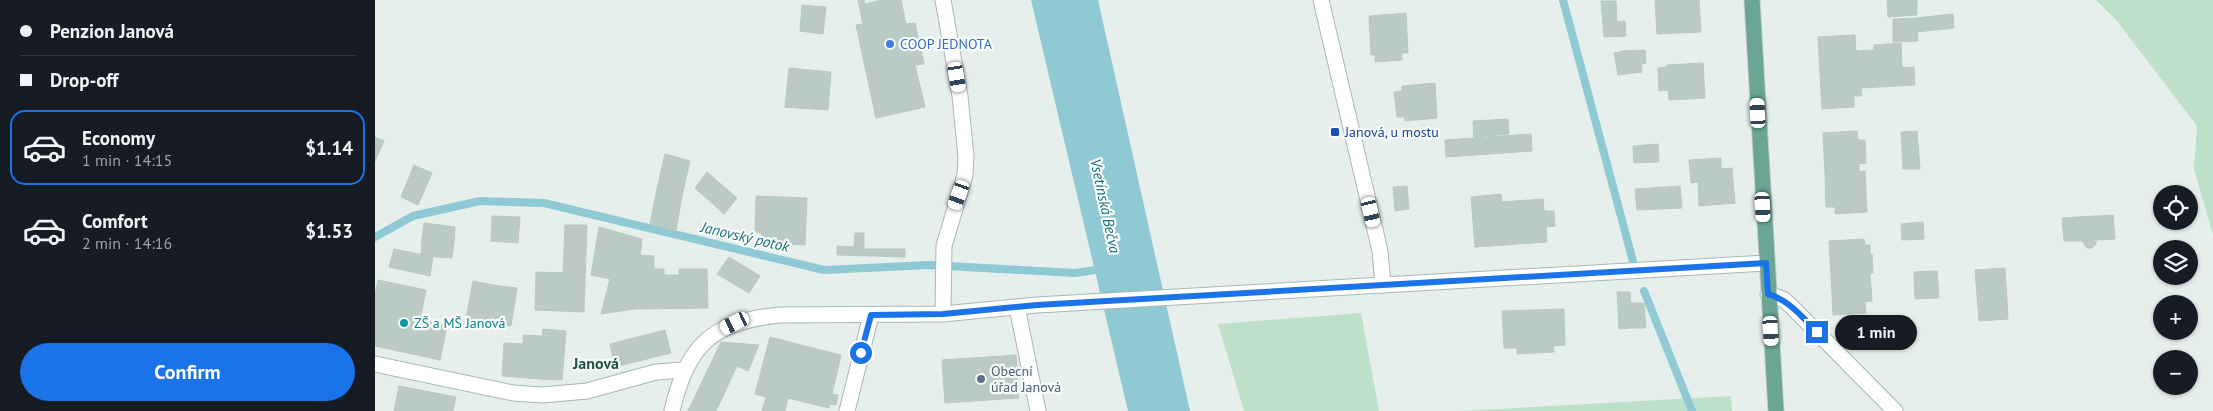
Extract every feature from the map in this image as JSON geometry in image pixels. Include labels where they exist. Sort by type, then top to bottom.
[{"type":"main road","points":[[1752,0],[1776,411]]},
{"type":"street","points":[[943,0],[963,116],[966,157],[965,175],[944,246],[943,314]]},
{"type":"street","points":[[1321,0],[1380,251],[1383,286]]},
{"type":"street","points":[[671,411],[683,370],[707,339],[735,323],[779,315],[943,314],[1017,306],[1766,263]]},
{"type":"street","points":[[1768,294],[1783,300],[1791,306],[1895,411]]},
{"type":"street","points":[[1017,306],[1039,411]]},
{"type":"street","points":[[847,411],[871,315]]},
{"type":"street","points":[[375,364],[513,393],[543,396],[587,391],[656,372],[683,370]]},
{"type":"green space","points":[[2096,0],[2213,0],[2213,235],[2194,169],[2197,126],[2117,21]]},
{"type":"green space","points":[[1361,313],[1379,411],[1244,411],[1218,324]]},
{"type":"green space","points":[[1731,396],[1732,411],[1461,411]]},
{"type":"water","name":"Vsetínská Bečva","points":[[1031,0],[1098,0],[1190,411],[1128,411]]},
{"type":"building","name":"COOP JEDNOTA","points":[[858,0],[864,0],[865,4],[881,0],[901,0],[906,24],[915,23],[924,64],[915,65],[925,107],[876,118],[856,25],[863,24]]},
{"type":"building","points":[[1655,0],[1699,0],[1701,32],[1657,34]]},
{"type":"building","points":[[1887,0],[1917,0],[1917,15],[1888,17]]},
{"type":"building","points":[[1601,1],[1616,1],[1617,22],[1625,21],[1626,36],[1604,37]]},
{"type":"building","points":[[802,5],[826,7],[823,34],[800,31]]},
{"type":"building","points":[[1406,13],[1408,53],[1402,53],[1402,60],[1375,62],[1375,55],[1371,55],[1369,16]]},
{"type":"building","points":[[1953,14],[1954,28],[1917,32],[1916,18]]},
{"type":"building","points":[[1916,18],[1918,41],[1893,42],[1893,19]]},
{"type":"building","points":[[1855,35],[1856,51],[1874,50],[1874,45],[1901,43],[1902,68],[1820,73],[1818,37]]},
{"type":"building","points":[[1645,50],[1646,63],[1641,64],[1642,72],[1625,74],[1621,51]]},
{"type":"building","points":[[1621,52],[1625,74],[1618,75],[1614,53]]},
{"type":"building","points":[[1703,63],[1705,98],[1669,100],[1668,90],[1659,91],[1658,68],[1667,67],[1667,65]]},
{"type":"building","points":[[1914,67],[1915,85],[1861,88],[1862,96],[1854,96],[1854,107],[1822,109],[1820,73]]},
{"type":"building","points":[[789,68],[831,72],[828,110],[785,107]]},
{"type":"building","points":[[1435,83],[1437,118],[1405,121],[1404,117],[1397,117],[1394,92],[1402,91],[1402,86]]},
{"type":"building","points":[[1508,119],[1509,134],[1474,137],[1473,121]]},
{"type":"building","points":[[1857,131],[1858,140],[1865,140],[1866,163],[1859,164],[1859,171],[1825,173],[1823,133]]},
{"type":"building","points":[[1917,131],[1920,169],[1903,169],[1901,132]]},
{"type":"building","points":[[1531,134],[1532,151],[1504,153],[1503,136]]},
{"type":"building","points":[[1503,136],[1504,153],[1446,157],[1445,140]]},
{"type":"building","points":[[375,137],[384,141],[375,161]]},
{"type":"building","points":[[1658,144],[1659,162],[1634,163],[1633,146]]},
{"type":"building","points":[[665,154],[690,161],[682,196],[657,189]]},
{"type":"building","points":[[1721,158],[1721,169],[1732,168],[1735,203],[1699,206],[1698,182],[1691,183],[1689,160]]},
{"type":"building","points":[[414,165],[432,173],[418,205],[401,197]]},
{"type":"building","points":[[1865,171],[1867,212],[1835,214],[1835,207],[1826,207],[1825,173]]},
{"type":"building","points":[[707,172],[737,198],[724,214],[695,188]]},
{"type":"building","points":[[1407,186],[1409,209],[1395,211],[1393,187]]},
{"type":"building","points":[[1680,186],[1682,208],[1637,210],[1635,189]]},
{"type":"building","points":[[657,189],[682,196],[676,231],[650,224]]},
{"type":"building","points":[[1501,194],[1505,245],[1475,247],[1471,197]]},
{"type":"building","points":[[756,196],[807,198],[805,245],[761,243],[762,233],[755,232]]},
{"type":"building","points":[[1543,199],[1544,211],[1554,211],[1555,226],[1546,227],[1547,242],[1505,245],[1501,202]]},
{"type":"building","points":[[2113,215],[2115,239],[2096,240],[2096,244],[2092,248],[2087,248],[2082,241],[2064,241],[2062,218]]},
{"type":"building","points":[[492,216],[520,217],[518,243],[491,241]]},
{"type":"building","points":[[1923,222],[1924,239],[1902,240],[1901,224]]},
{"type":"building","points":[[424,223],[440,225],[438,240],[422,239]]},
{"type":"building","points":[[440,225],[455,227],[454,242],[438,240]]},
{"type":"building","points":[[565,225],[587,225],[584,312],[535,310],[536,272],[563,273]]},
{"type":"building","points":[[599,227],[642,239],[635,309],[601,314],[610,279],[591,275]]},
{"type":"building","points":[[855,233],[864,233],[864,249],[905,249],[905,257],[837,255],[837,246],[854,247]]},
{"type":"building","points":[[422,239],[454,242],[452,258],[421,256]]},
{"type":"building","points":[[1864,239],[1865,245],[1870,245],[1873,273],[1831,276],[1829,241]]},
{"type":"building","points":[[394,249],[433,257],[430,276],[389,267]]},
{"type":"building","points":[[640,255],[654,256],[654,269],[664,269],[664,275],[679,275],[679,269],[707,269],[708,308],[635,309]]},
{"type":"building","points":[[729,257],[760,276],[749,293],[717,274]]},
{"type":"building","points":[[2005,268],[2008,319],[1979,321],[1975,270]]},
{"type":"building","points":[[1937,271],[1939,298],[1915,299],[1914,272]]},
{"type":"building","points":[[1870,274],[1872,301],[1865,302],[1866,313],[1833,315],[1831,276]]},
{"type":"building","name":"ZŠ a MŠ Janová","points":[[378,280],[426,290],[420,320],[447,326],[440,360],[375,346],[375,294]]},
{"type":"building","points":[[473,281],[493,285],[487,323],[466,319]]},
{"type":"building","points":[[493,285],[517,288],[511,326],[487,323]]},
{"type":"building","points":[[1617,292],[1630,292],[1632,328],[1619,329]]},
{"type":"building","points":[[1631,303],[1644,303],[1646,328],[1632,328]]},
{"type":"building","points":[[1564,309],[1565,345],[1553,346],[1554,352],[1517,354],[1517,348],[1504,348],[1502,311]]},
{"type":"building","points":[[543,329],[566,331],[562,380],[540,379]]},
{"type":"building","points":[[665,330],[671,353],[615,367],[610,344]]},
{"type":"building","points":[[523,335],[543,336],[540,379],[502,376],[504,343],[523,344]]},
{"type":"building","points":[[770,337],[841,355],[832,394],[838,395],[836,405],[830,404],[829,408],[788,398],[785,411],[762,411],[766,397],[755,394]]},
{"type":"building","points":[[721,342],[759,345],[748,371],[737,366],[716,411],[688,411]]},
{"type":"building","name":"Obecní úřad Janová","points":[[1016,355],[1019,398],[945,403],[942,360]]},
{"type":"building","points":[[399,386],[456,397],[453,411],[394,411]]},
{"type":"waterway","points":[[1563,0],[1634,265]]},
{"type":"waterway","name":"Janovský potok","points":[[375,237],[413,216],[480,201],[544,203],[824,270],[929,265],[1075,273],[1102,269]]},
{"type":"waterway","points":[[1644,291],[1692,411]]},
{"type":"place","name":"COOP JEDNOTA","points":[[890,44]]},
{"type":"place","name":"Janová, u mostu","points":[[1335,132]]},
{"type":"place","name":"ZŠ a MŠ Janová","points":[[404,323]]},
{"type":"place","name":"Obecní úřad Janová","points":[[981,379]]},
{"type":"district","name":"Janová","points":[[596,363]]},
{"type":"route","points":[[861,353],[871,315],[943,314],[1017,306],[1766,263],[1768,294],[1783,300],[1791,306],[1817,332]]}]
